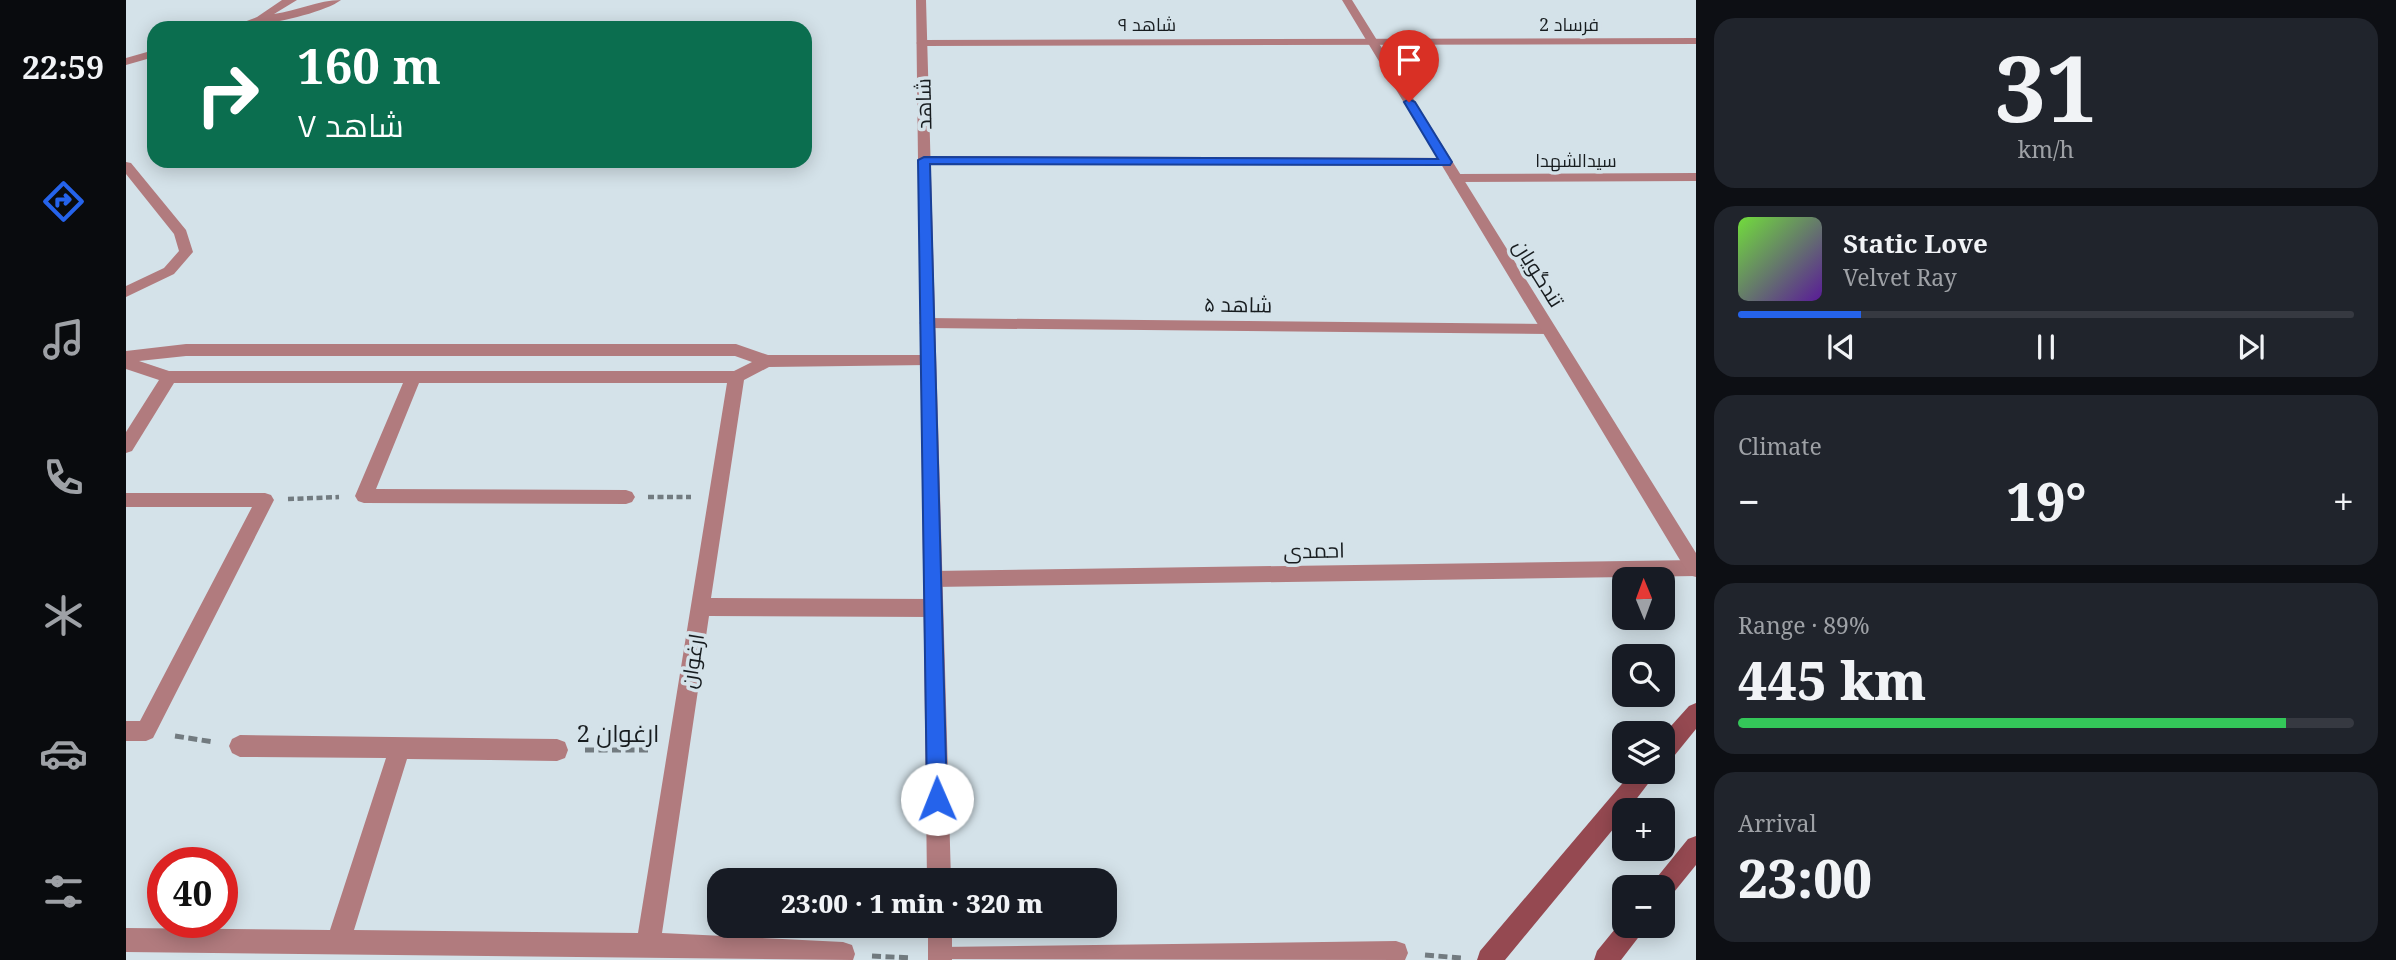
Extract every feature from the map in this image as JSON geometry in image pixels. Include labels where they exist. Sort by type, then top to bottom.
[{"type":"main road","points":[[1675,738],[1696,713]]},
{"type":"main road","points":[[1489,960],[1637,784]]},
{"type":"main road","points":[[1673,875],[1696,846]]},
{"type":"main road","points":[[1606,960],[1623,938]]},
{"type":"street","points":[[261,19],[280,4],[292,0]]},
{"type":"street","points":[[255,21],[292,15],[336,0]]},
{"type":"street","name":"شاهد","points":[[921,0],[939,868]]},
{"type":"street","name":"تندگویان","points":[[1347,0],[1696,568]]},
{"type":"street","name":"شاهد ۹","points":[[922,43],[1442,41]]},
{"type":"street","name":"فرساد 2","points":[[1442,41],[1696,41]]},
{"type":"street","points":[[126,62],[147,55]]},
{"type":"street","points":[[924,160],[1446,162]]},
{"type":"street","points":[[126,166],[181,233],[186,252],[169,271],[126,292]]},
{"type":"street","name":"سیدالشهدا","points":[[1456,178],[1696,177]]},
{"type":"street","name":"شاهد ۵","points":[[928,323],[1548,329]]},
{"type":"street","points":[[126,357],[186,351],[736,351],[767,361],[929,359]]},
{"type":"street","points":[[126,363],[169,377],[736,377],[767,361]]},
{"type":"street","points":[[126,446],[169,377]]},
{"type":"street","points":[[412,377],[364,496],[626,497]]},
{"type":"street","name":"ارغوان","points":[[648,945],[736,377]]},
{"type":"street","points":[[126,500],[265,500],[146,731],[126,731]]},
{"type":"street","name":"احمدی","points":[[933,579],[1696,568]]},
{"type":"street","points":[[700,607],[933,608]]},
{"type":"street","points":[[240,746],[557,750]]},
{"type":"street","points":[[338,942],[400,747]]},
{"type":"street","points":[[940,938],[940,960],[1396,953]]},
{"type":"street","points":[[126,940],[648,945],[843,954]]},
{"type":"path","points":[[265,500],[364,496]]},
{"type":"path","points":[[626,497],[718,497]]},
{"type":"path","points":[[146,731],[240,746]]},
{"type":"path","name":"ارغوان 2","points":[[557,750],[678,750]]},
{"type":"path","points":[[1396,953],[1489,960]]},
{"type":"path","points":[[843,954],[940,960]]},
{"type":"route","points":[[937,799],[924,160],[1446,162],[1409,102]]}]
